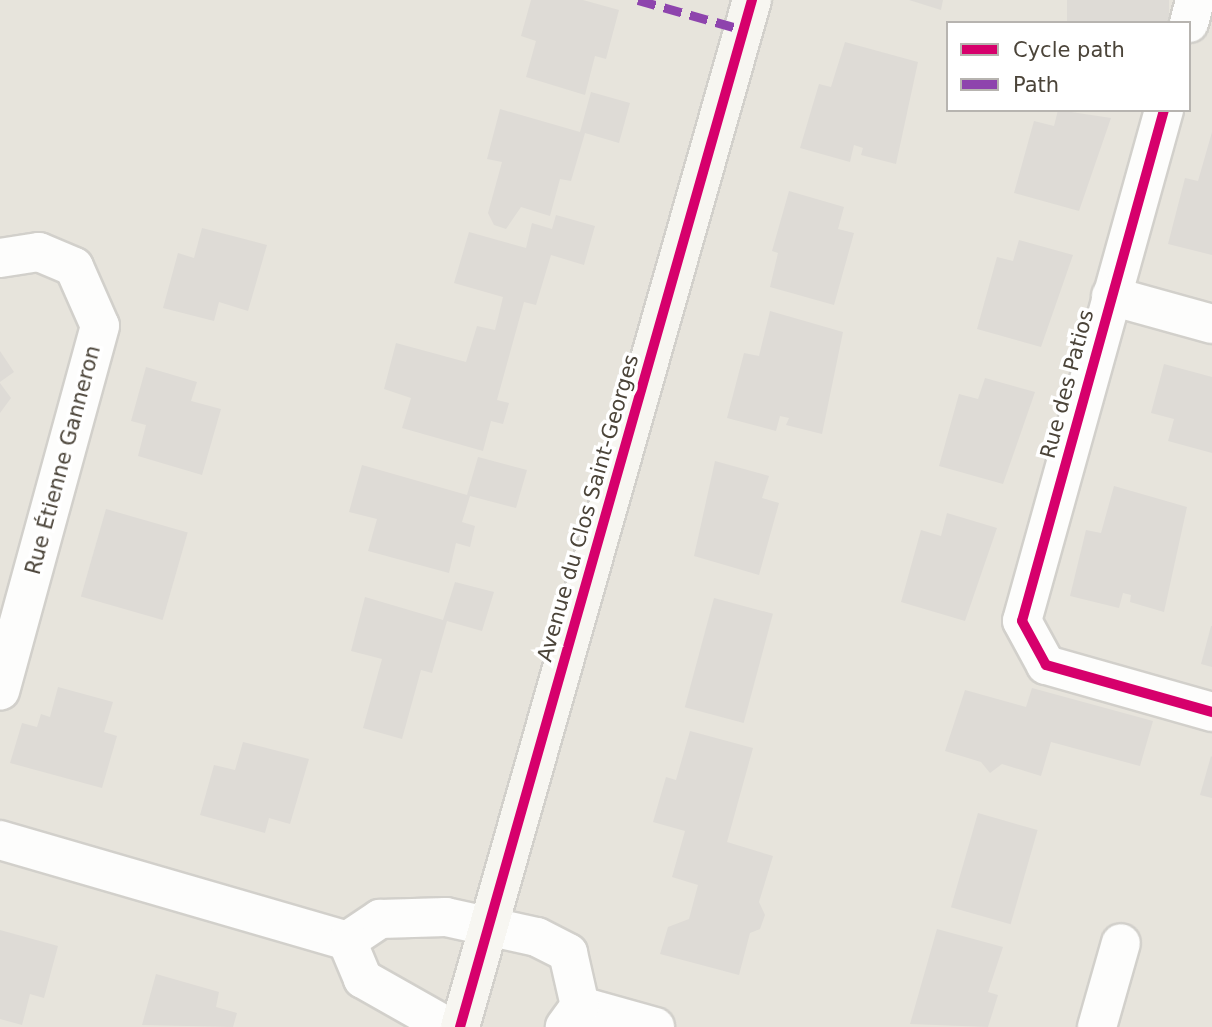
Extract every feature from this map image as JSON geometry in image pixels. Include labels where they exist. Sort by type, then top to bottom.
[{"type":"street","name":"Avenue du Clos Saint-Georges","points":[[460,1027],[752,0]]},
{"type":"street","points":[[1190,21],[1195,0]]},
{"type":"street","name":"Rue des Patios","points":[[1163,112],[1022,621],[1046,665],[1212,712]]},
{"type":"street","name":"Rue Étienne Ganneron","points":[[0,258],[39,252],[74,267],[100,326],[0,691]]},
{"type":"street","points":[[1111,296],[1212,324]]},
{"type":"street","points":[[0,840],[348,941]]},
{"type":"street","points":[[348,941],[380,919],[446,916],[489,924],[568,953],[573,1017],[655,1027]]},
{"type":"street","points":[[348,941],[363,979],[448,1027]]},
{"type":"street","points":[[1097,1027],[1121,943]]},
{"type":"shaded area","points":[[0,0],[1212,0],[1212,1027],[0,1027]]},
{"type":"building","points":[[531,0],[583,0],[619,10],[606,59],[595,56],[585,95],[526,77],[536,41],[521,36]]},
{"type":"building","points":[[909,0],[943,0],[941,10]]},
{"type":"building","points":[[1067,0],[1169,0],[1169,21],[1067,21]]},
{"type":"building","points":[[845,42],[918,62],[896,164],[861,155],[863,148],[854,145],[850,162],[800,148],[819,84],[831,87]]},
{"type":"building","points":[[591,92],[630,103],[619,143],[585,133],[571,181],[560,179],[550,216],[521,207],[506,229],[494,225],[488,213],[502,162],[487,159],[500,109],[580,132]]},
{"type":"building","points":[[1058,112],[1111,118],[1079,211],[1014,193],[1034,121],[1054,126]]},
{"type":"building","points":[[1212,132],[1212,255],[1168,244],[1185,178],[1198,181]]},
{"type":"building","points":[[789,191],[844,207],[838,229],[854,233],[834,305],[770,287],[778,253],[772,251]]},
{"type":"building","points":[[556,215],[595,226],[584,265],[551,255],[536,305],[524,302],[497,400],[509,403],[503,424],[491,421],[483,451],[402,428],[411,398],[384,389],[396,343],[466,362],[477,326],[495,330],[503,297],[454,283],[469,232],[526,248],[532,223],[552,229]]},
{"type":"building","points":[[202,228],[267,245],[248,311],[219,302],[214,321],[163,308],[178,253],[194,258]]},
{"type":"building","points":[[1019,240],[1073,255],[1041,347],[977,329],[997,257],[1013,261]]},
{"type":"building","points":[[770,311],[843,332],[822,434],[786,425],[789,418],[780,416],[776,431],[727,418],[744,353],[759,356]]},
{"type":"building","points":[[0,351],[14,372],[0,382]]},
{"type":"building","points":[[1164,364],[1212,377],[1212,453],[1168,441],[1174,419],[1151,413]]},
{"type":"building","points":[[146,367],[197,382],[191,401],[221,409],[202,475],[138,456],[146,425],[131,421]]},
{"type":"building","points":[[985,378],[1035,392],[1003,484],[939,466],[959,394],[978,399]]},
{"type":"building","points":[[0,383],[11,398],[0,413]]},
{"type":"building","points":[[478,457],[527,470],[516,508],[470,496],[462,522],[475,526],[470,547],[456,543],[449,573],[368,551],[377,519],[349,512],[362,465],[467,495]]},
{"type":"building","points":[[715,461],[769,476],[762,498],[779,503],[759,575],[694,556]]},
{"type":"building","points":[[1114,486],[1187,507],[1164,612],[1130,602],[1131,595],[1123,593],[1119,608],[1070,596],[1086,530],[1101,533]]},
{"type":"building","points":[[106,509],[188,532],[163,620],[81,596]]},
{"type":"building","points":[[947,513],[997,528],[965,621],[901,602],[921,530],[941,536]]},
{"type":"building","points":[[455,582],[494,592],[482,631],[447,621],[432,673],[421,670],[402,739],[363,728],[382,659],[351,651],[365,597],[443,620]]},
{"type":"building","points":[[714,598],[773,614],[744,723],[685,707]]},
{"type":"building","points":[[1212,626],[1212,667],[1201,664]]},
{"type":"building","points":[[58,687],[113,702],[104,732],[117,736],[102,788],[10,763],[22,723],[37,727],[41,714],[50,717]]},
{"type":"building","points":[[1032,688],[1153,721],[1140,766],[1051,742],[1041,776],[1002,764],[990,773],[981,762],[945,751],[965,690],[1026,707]]},
{"type":"building","points":[[690,731],[753,748],[727,842],[773,856],[759,902],[765,915],[760,929],[750,933],[739,975],[660,954],[668,927],[689,919],[698,885],[672,877],[685,831],[653,822],[666,777],[676,780]]},
{"type":"building","points":[[243,742],[309,759],[290,824],[269,818],[265,833],[200,815],[214,765],[235,770]]},
{"type":"building","points":[[1212,757],[1212,798],[1200,795]]},
{"type":"building","points":[[978,813],[1038,830],[1011,924],[951,907]]},
{"type":"building","points":[[937,929],[1003,947],[988,992],[998,995],[988,1027],[910,1024]]},
{"type":"building","points":[[0,930],[58,946],[44,998],[30,994],[22,1025],[0,1019]]},
{"type":"building","points":[[156,974],[219,992],[216,1007],[237,1013],[233,1027],[142,1025]]},
{"type":"marked path","points":[[638,0],[744,30]]},
{"type":"cycle path","points":[[460,1027],[752,0]]},
{"type":"cycle path","points":[[1163,112],[1022,621],[1046,665],[1212,712]]}]
